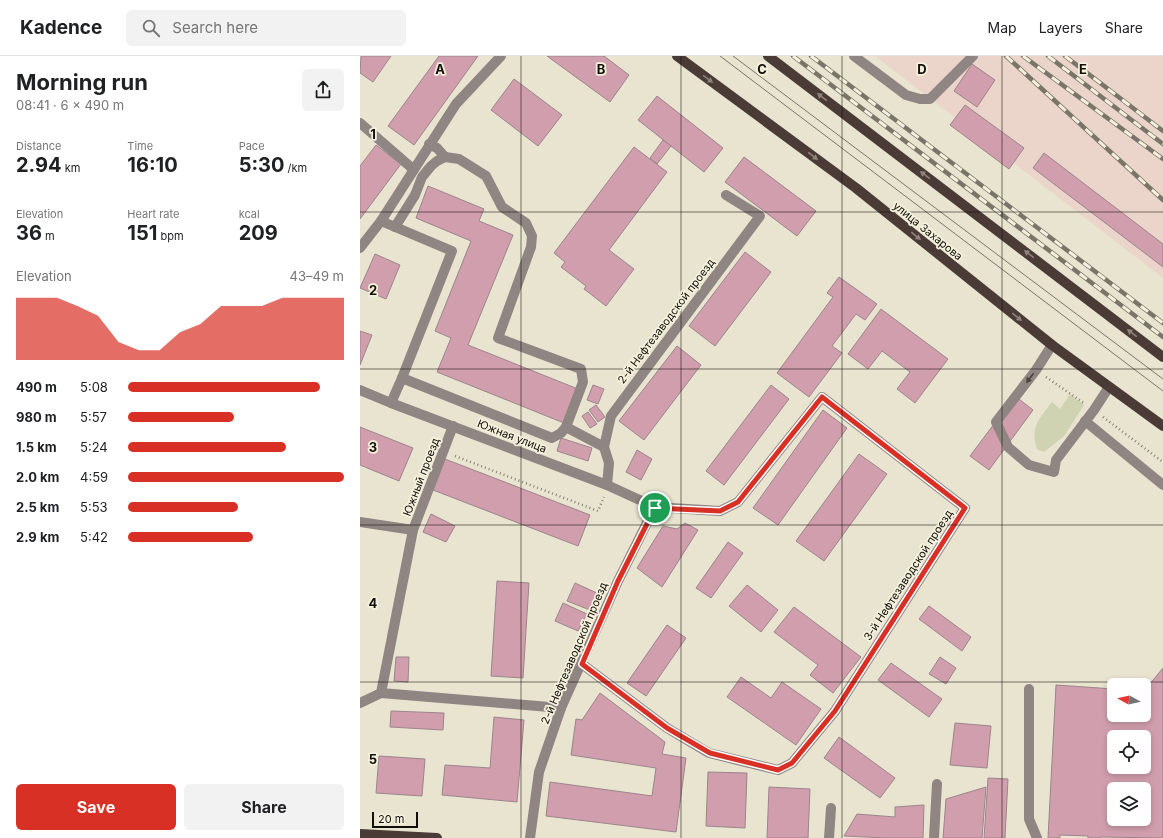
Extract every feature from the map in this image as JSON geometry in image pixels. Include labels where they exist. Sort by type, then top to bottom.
[{"type":"main road","name":"улица Захарова","points":[[677,56],[856,188],[1052,345],[1163,426]]},
{"type":"main road","points":[[768,56],[1163,357]]},
{"type":"main road","points":[[360,834],[437,838]]},
{"type":"street","points":[[360,248],[381,221],[456,104],[501,56]]},
{"type":"street","points":[[854,56],[906,95],[920,99],[930,99],[973,56]]},
{"type":"street","points":[[360,124],[414,169]]},
{"type":"street","points":[[429,144],[437,148],[445,157]]},
{"type":"street","points":[[395,227],[416,195],[422,177],[431,166],[445,157],[458,159],[486,176],[502,207],[526,223],[532,236],[531,247],[498,338],[581,369],[583,382],[566,427],[561,433],[552,438],[402,378]]},
{"type":"street","name":"2-й Нефтезаводской проезд","points":[[606,485],[609,463],[604,447],[611,416],[760,216],[726,195]]},
{"type":"street","points":[[381,221],[452,251],[391,403]]},
{"type":"street","points":[[1052,345],[1036,370],[996,422],[1008,447],[1028,465],[1054,472],[1056,460],[1109,387]]},
{"type":"street","name":"Южная улица","points":[[360,390],[606,485],[655,508]]},
{"type":"street","name":"3-й Нефтезаводской проезд","points":[[582,664],[667,728],[710,753],[778,770],[792,763],[835,711],[965,508],[822,397],[738,502],[720,511],[655,508]]},
{"type":"street","points":[[1085,421],[1163,485]]},
{"type":"street","name":"Южный проезд","points":[[360,522],[413,530],[452,426]]},
{"type":"street","points":[[566,427],[604,447]]},
{"type":"street","name":"2-й Нефтезаводской проезд","points":[[530,838],[539,772],[561,708],[618,581],[655,508]]},
{"type":"street","points":[[381,693],[413,530]]},
{"type":"street","points":[[1029,689],[1029,819],[1037,838]]},
{"type":"street","points":[[360,703],[381,693],[561,708]]},
{"type":"street","points":[[934,838],[937,784]]},
{"type":"street","points":[[830,838],[831,808]]},
{"type":"path","points":[[443,451],[598,511],[604,495],[608,497]]},
{"type":"shaded area","points":[[875,56],[1163,56],[1163,278]]},
{"type":"green space","points":[[1070,394],[1084,405],[1064,436],[1044,452],[1037,449],[1035,429],[1040,419],[1052,402],[1060,409]]},
{"type":"building","points":[[361,56],[391,56],[373,82],[360,73]]},
{"type":"building","points":[[439,56],[478,56],[414,145],[388,126]]},
{"type":"building","points":[[547,56],[604,56],[629,75],[610,102]]},
{"type":"building","points":[[972,64],[995,80],[977,107],[954,91]]},
{"type":"building","points":[[514,79],[562,115],[538,146],[491,110]]},
{"type":"building","points":[[657,96],[723,148],[704,172],[638,120]]},
{"type":"building","points":[[965,105],[1024,148],[1009,169],[950,125]]},
{"type":"building","points":[[663,140],[671,146],[657,164],[650,158]]},
{"type":"building","points":[[376,145],[401,164],[360,219],[360,166]]},
{"type":"building","points":[[634,147],[667,172],[609,250],[634,269],[606,306],[584,289],[586,286],[561,267],[565,262],[554,253]]},
{"type":"building","points":[[1044,153],[1163,244],[1163,267],[1033,168]]},
{"type":"building","points":[[744,157],[816,211],[797,236],[725,182]]},
{"type":"building","points":[[428,186],[484,209],[479,221],[513,235],[468,345],[578,389],[564,423],[437,372],[451,338],[435,331],[471,241],[416,218]]},
{"type":"building","points":[[745,252],[771,272],[715,346],[689,326]]},
{"type":"building","points":[[375,254],[400,265],[386,299],[360,288]]},
{"type":"building","points":[[839,277],[877,304],[865,320],[856,314],[832,346],[842,353],[809,397],[777,373],[833,297],[827,293]]},
{"type":"building","points":[[881,309],[948,359],[915,403],[897,389],[910,372],[882,351],[868,369],[848,354]]},
{"type":"building","points":[[360,331],[372,335],[360,365]]},
{"type":"building","points":[[677,346],[701,365],[644,440],[619,421]]},
{"type":"building","points":[[593,385],[604,389],[598,404],[587,400]]},
{"type":"building","points":[[771,385],[789,399],[724,485],[706,471]]},
{"type":"building","points":[[1015,396],[1033,410],[989,470],[970,456]]},
{"type":"building","points":[[596,405],[605,417],[598,422],[589,410]]},
{"type":"building","points":[[823,410],[847,428],[778,525],[753,508]]},
{"type":"building","points":[[588,412],[597,424],[590,428],[582,416]]},
{"type":"building","points":[[360,427],[413,448],[399,481],[360,465]]},
{"type":"building","points":[[561,438],[592,448],[588,461],[557,451]]},
{"type":"building","points":[[637,450],[652,459],[641,480],[626,472]]},
{"type":"building","points":[[859,454],[887,474],[824,561],[796,541]]},
{"type":"building","points":[[445,459],[590,515],[578,546],[433,490]]},
{"type":"building","points":[[431,514],[455,526],[446,542],[423,532]]},
{"type":"building","points":[[685,523],[698,530],[662,587],[637,568],[663,526],[677,529]]},
{"type":"building","points":[[728,542],[743,553],[711,598],[696,588]]},
{"type":"building","points":[[497,581],[529,583],[523,678],[491,676]]},
{"type":"building","points":[[575,583],[599,594],[590,610],[567,601]]},
{"type":"building","points":[[747,585],[778,610],[761,632],[729,606]]},
{"type":"building","points":[[563,603],[587,614],[578,631],[555,621]]},
{"type":"building","points":[[929,606],[971,637],[962,651],[919,619]]},
{"type":"building","points":[[794,607],[861,657],[833,693],[810,675],[818,665],[774,632]]},
{"type":"building","points":[[667,625],[686,638],[646,696],[627,683]]},
{"type":"building","points":[[396,657],[409,657],[408,682],[394,681]]},
{"type":"building","points":[[940,657],[956,668],[946,684],[929,674]]},
{"type":"building","points":[[891,663],[942,699],[929,717],[878,680]]},
{"type":"building","points":[[1163,668],[1163,838],[1088,838],[1088,836],[1060,835],[1060,838],[1048,838],[1056,685],[1107,689],[1107,722],[1151,722],[1151,683]]},
{"type":"building","points":[[741,677],[771,698],[782,682],[821,709],[796,745],[727,697]]},
{"type":"building","points":[[600,693],[665,742],[662,754],[686,758],[676,832],[546,816],[550,782],[652,796],[656,768],[571,755],[576,719],[582,720]]},
{"type":"building","points":[[391,711],[444,713],[443,730],[390,727]]},
{"type":"building","points":[[494,717],[524,720],[517,802],[442,795],[445,765],[490,768]]},
{"type":"building","points":[[955,723],[991,726],[987,768],[950,765]]},
{"type":"building","points":[[839,737],[895,778],[880,798],[824,758]]},
{"type":"building","points":[[379,756],[425,759],[422,796],[376,793]]},
{"type":"building","points":[[708,772],[747,773],[745,828],[706,826]]},
{"type":"building","points":[[988,778],[1008,779],[1005,838],[984,838]]},
{"type":"building","points":[[769,787],[810,789],[808,838],[767,838]]},
{"type":"building","points":[[986,787],[982,838],[943,838],[946,799]]},
{"type":"building","points":[[924,805],[923,838],[844,836],[857,814],[895,817],[895,807]]},
{"type":"tram line","points":[[720,56],[1163,391]]},
{"type":"tram line","points":[[733,56],[1163,379]]},
{"type":"railway","points":[[793,56],[1163,337]]},
{"type":"railway","points":[[811,56],[1163,323]]},
{"type":"railway","points":[[1006,56],[1163,200]]},
{"type":"railway","points":[[1023,56],[1163,159]]},
{"type":"railway","points":[[1048,56],[1163,144]]},
{"type":"railway","points":[[1065,56],[1163,131]]},
{"type":"route","points":[[822,397],[965,508],[835,711],[792,763],[778,770],[710,753],[667,728],[582,664],[618,581],[655,508],[720,511],[738,502],[822,397]]}]
